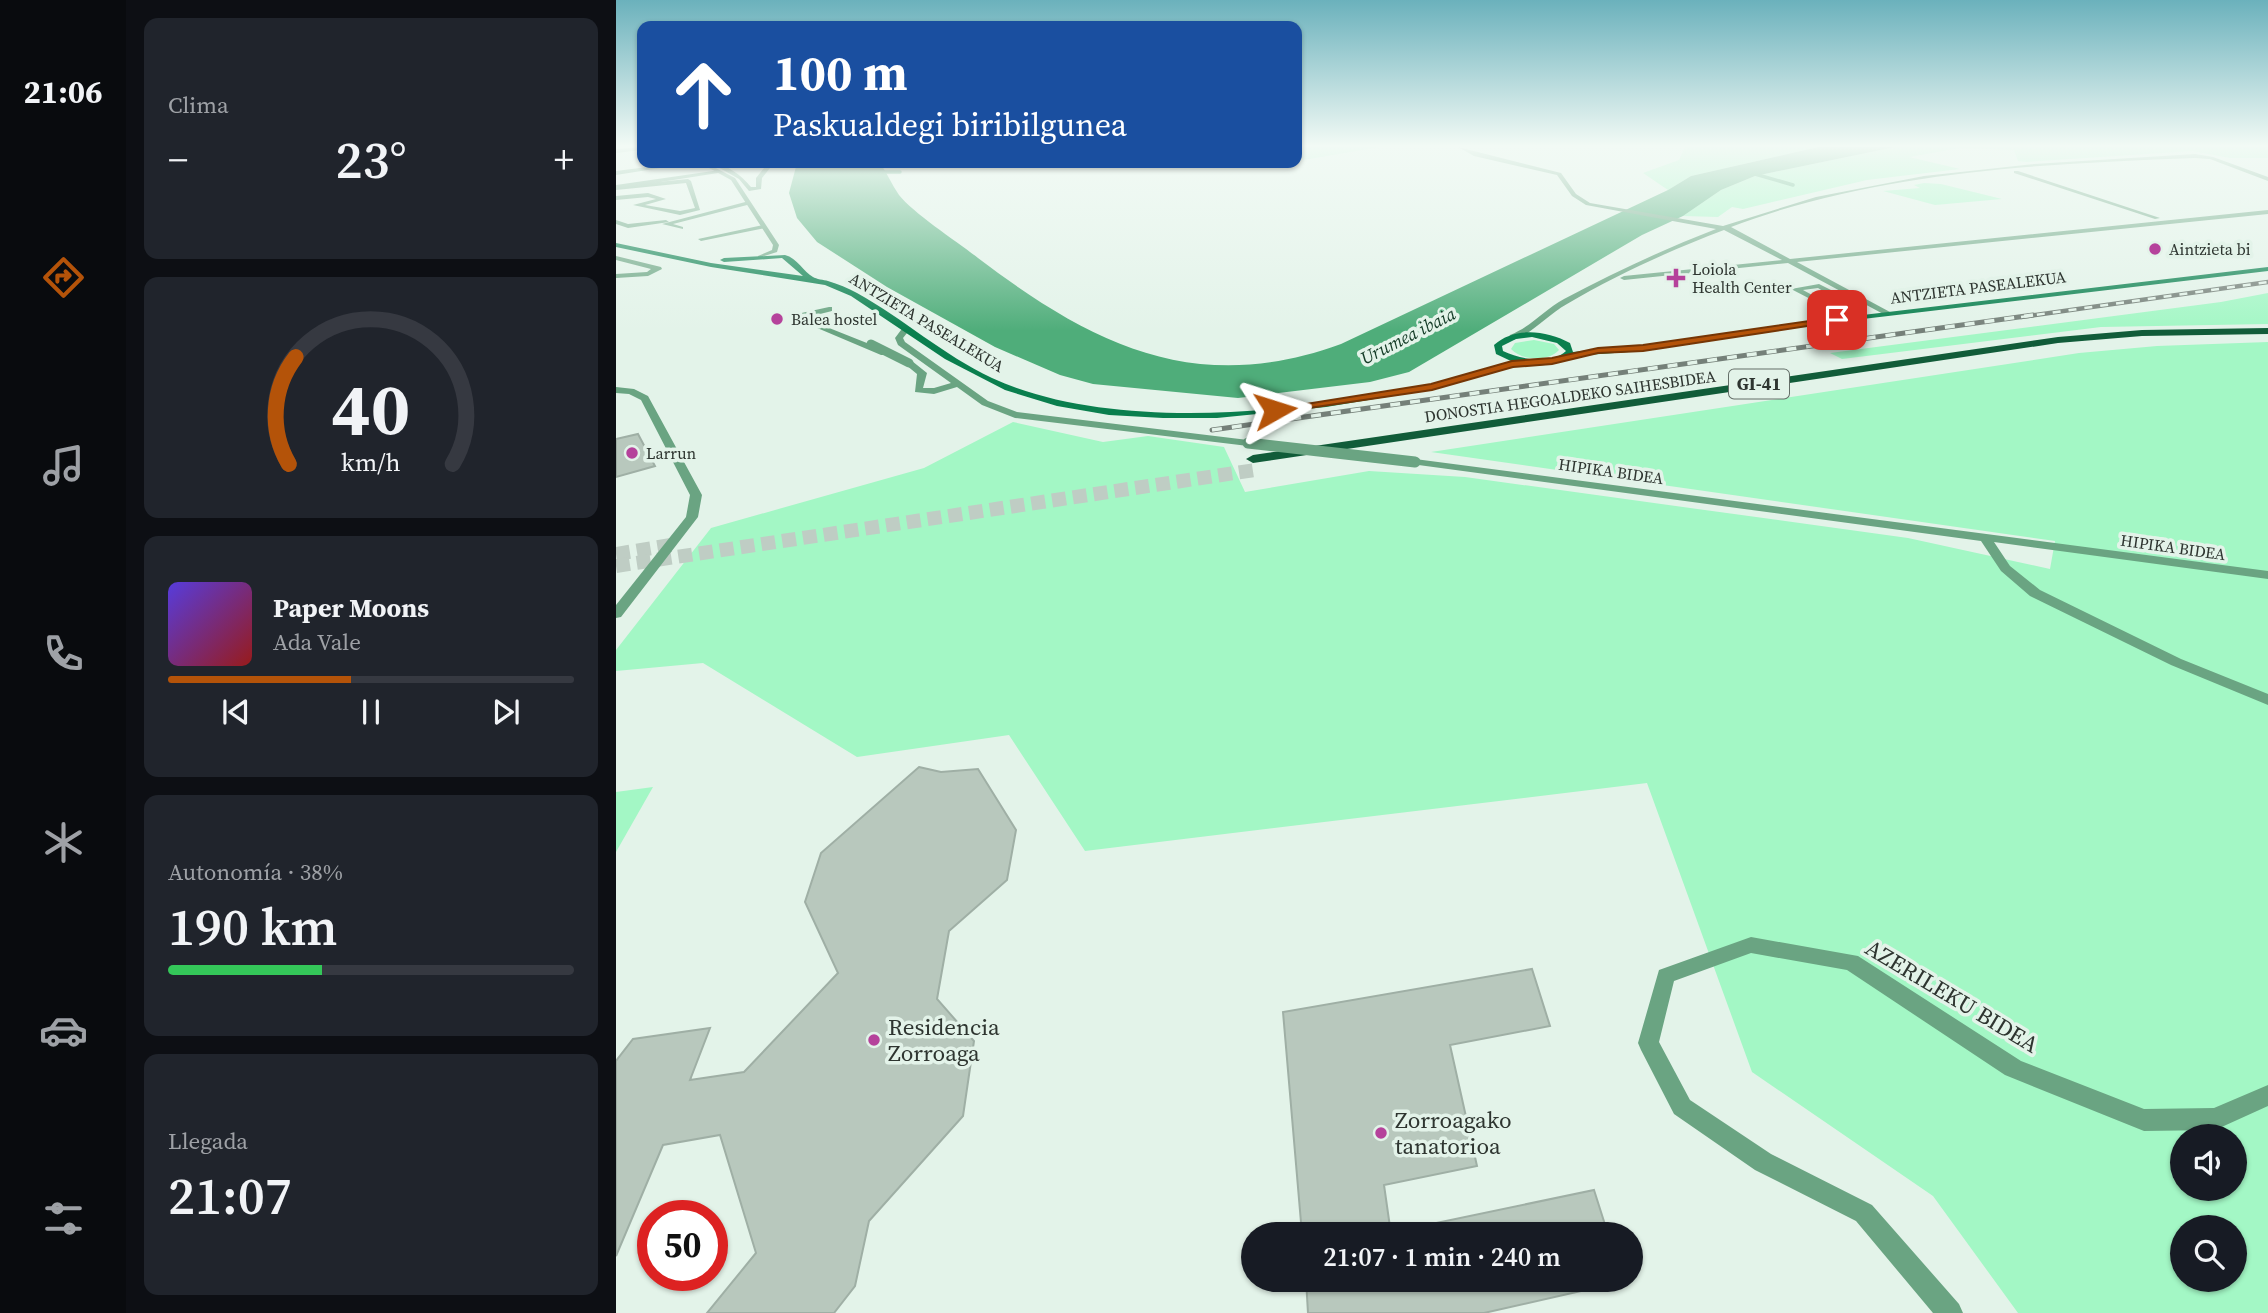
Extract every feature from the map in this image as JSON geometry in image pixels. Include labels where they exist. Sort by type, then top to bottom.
[{"type":"main road","points":[[616,243],[705,260],[783,256],[812,278]]},
{"type":"main road","points":[[616,243],[751,271],[812,278]]},
{"type":"main road","points":[[736,267],[750,259]]},
{"type":"main road","points":[[751,271],[775,268],[790,260]]},
{"type":"main road","name":"ANTZIETA PASEALEKUA","points":[[812,278],[846,289],[1008,387],[1062,402],[1142,412],[1230,413],[1318,405],[1432,387],[1482,371],[1610,349],[1643,348],[1887,314],[2268,269]]},
{"type":"main road","name":"DONOSTIA HEGOALDEKO SAIHESBIDEA","points":[[2268,331],[2175,332],[2058,340],[1254,464],[2072,348],[2155,341],[2268,338]]},
{"type":"main road","points":[[1482,371],[1499,352],[1501,342],[1513,337]]},
{"type":"main road","name":"ANTZIETA PASEALEKUA","points":[[1513,337],[1552,338],[1610,349]]},
{"type":"main road","points":[[1563,342],[1570,348],[1564,357]]},
{"type":"main road","points":[[1499,352],[1527,362]]},
{"type":"street","points":[[654,208],[680,213],[698,208]]},
{"type":"street","points":[[616,222],[628,226],[666,222],[723,208]]},
{"type":"street","points":[[753,208],[777,247],[760,257]]},
{"type":"street","points":[[1609,208],[1721,228],[1783,257],[1887,314]]},
{"type":"street","points":[[1513,337],[1542,323],[1559,305],[1705,235],[1790,208]]},
{"type":"street","points":[[2128,208],[2158,218]]},
{"type":"street","points":[[1612,279],[1783,257],[2158,218],[2268,210]]},
{"type":"street","points":[[1642,265],[1664,268],[2268,210]]},
{"type":"street","points":[[666,222],[665,224],[681,228]]},
{"type":"street","points":[[701,239],[763,227]]},
{"type":"street","points":[[1705,235],[1741,237]]},
{"type":"street","points":[[616,258],[658,269],[648,274],[616,276]]},
{"type":"street","points":[[1819,286],[1844,300],[1822,303],[1804,294],[1795,289],[1819,286]]},
{"type":"street","points":[[829,309],[808,312],[800,316],[800,319],[919,371],[911,387],[918,390],[934,390],[957,384]]},
{"type":"street","points":[[815,317],[909,363],[922,373],[918,390]]},
{"type":"street","points":[[1542,323],[1552,338]]},
{"type":"street","name":"HIPIKA BIDEA","points":[[907,328],[899,338],[901,343],[985,403],[1015,415],[1415,462],[2268,575]]},
{"type":"street","points":[[616,390],[631,391],[645,397],[696,495],[692,517],[616,614]]},
{"type":"street","points":[[1985,537],[2014,578],[2035,593],[2176,662],[2268,699]]},
{"type":"street","name":"AZERILEKU BIDEA","points":[[1950,1313],[1864,1213],[1763,1162],[1682,1107],[1648,1043],[1666,976],[1751,945],[1851,962],[2013,1068],[2144,1120],[2215,1119],[2268,1095]]},
{"type":"shaded area","points":[[1694,208],[1730,208],[1718,217],[1683,216]]},
{"type":"shaded area","points":[[2268,293],[2268,324],[2101,327],[1842,359],[1830,353],[2221,302]]},
{"type":"shaded area","points":[[1534,340],[1554,344],[1559,350],[1548,357],[1528,358],[1511,349],[1515,343]]},
{"type":"shaded area","points":[[2268,342],[2268,1313],[2018,1313],[1933,1196],[1752,1072],[1647,783],[1085,851],[1009,735],[857,757],[703,663],[616,671],[616,650],[711,528],[924,468],[1013,422],[1103,442],[1148,436],[1224,447],[1245,492],[1369,471],[1465,477],[1908,538],[2050,569],[2055,541],[1431,452],[2079,353],[2157,346]]},
{"type":"shaded area","points":[[653,787],[616,852],[616,792]]},
{"type":"water","name":"Urumea ibaia","points":[[794,208],[913,208],[1021,289],[1063,316],[1148,354],[1193,363],[1239,365],[1288,359],[1341,344],[1629,208],[1694,208],[1642,235],[1409,372],[1370,382],[1238,398],[1093,384],[1060,375],[995,347],[887,287],[817,242],[797,218]]},
{"type":"building","name":"Larrun","points":[[638,434],[655,466],[616,477],[616,439]]},
{"type":"building","name":"Residencia Zorroaga","points":[[919,767],[941,772],[978,769],[1016,830],[1007,880],[949,931],[937,999],[974,1041],[963,1116],[869,1221],[855,1286],[834,1313],[707,1313],[725,1291],[728,1291],[728,1287],[756,1253],[720,1135],[663,1145],[640,1200],[637,1200],[637,1206],[616,1256],[616,1061],[633,1039],[710,1028],[690,1080],[744,1072],[838,973],[805,902],[821,853]]},
{"type":"building","name":"Zorroagako tanatorioa","points":[[1532,969],[1550,1026],[1450,1045],[1477,1166],[1384,1185],[1389,1222],[1301,1222],[1283,1012]]},
{"type":"building","points":[[1594,1190],[1604,1222],[1441,1222]]},
{"type":"building","points":[[1307,1292],[1577,1292],[1484,1313],[1308,1313]]},
{"type":"tunnel","points":[[616,566],[1255,470]]},
{"type":"tunnel","points":[[616,554],[671,545]]},
{"type":"railway","points":[[2021,317],[2268,282]]},
{"type":"railway","points":[[1212,430],[2033,315]]},
{"type":"place","name":"Aintzieta bi","points":[[2155,249]]},
{"type":"place","name":"Loiola Health Center","points":[[1676,278]]},
{"type":"place","name":"Balea hostel","points":[[777,319]]},
{"type":"place","name":"Larrun","points":[[632,453]]},
{"type":"place","name":"Residencia Zorroaga","points":[[874,1040]]},
{"type":"place","name":"Zorroagako tanatorioa","points":[[1381,1133]]},
{"type":"route","points":[[1275,410],[1432,387],[1512,364],[1552,361],[1575,354],[1643,348],[1837,320]]}]
